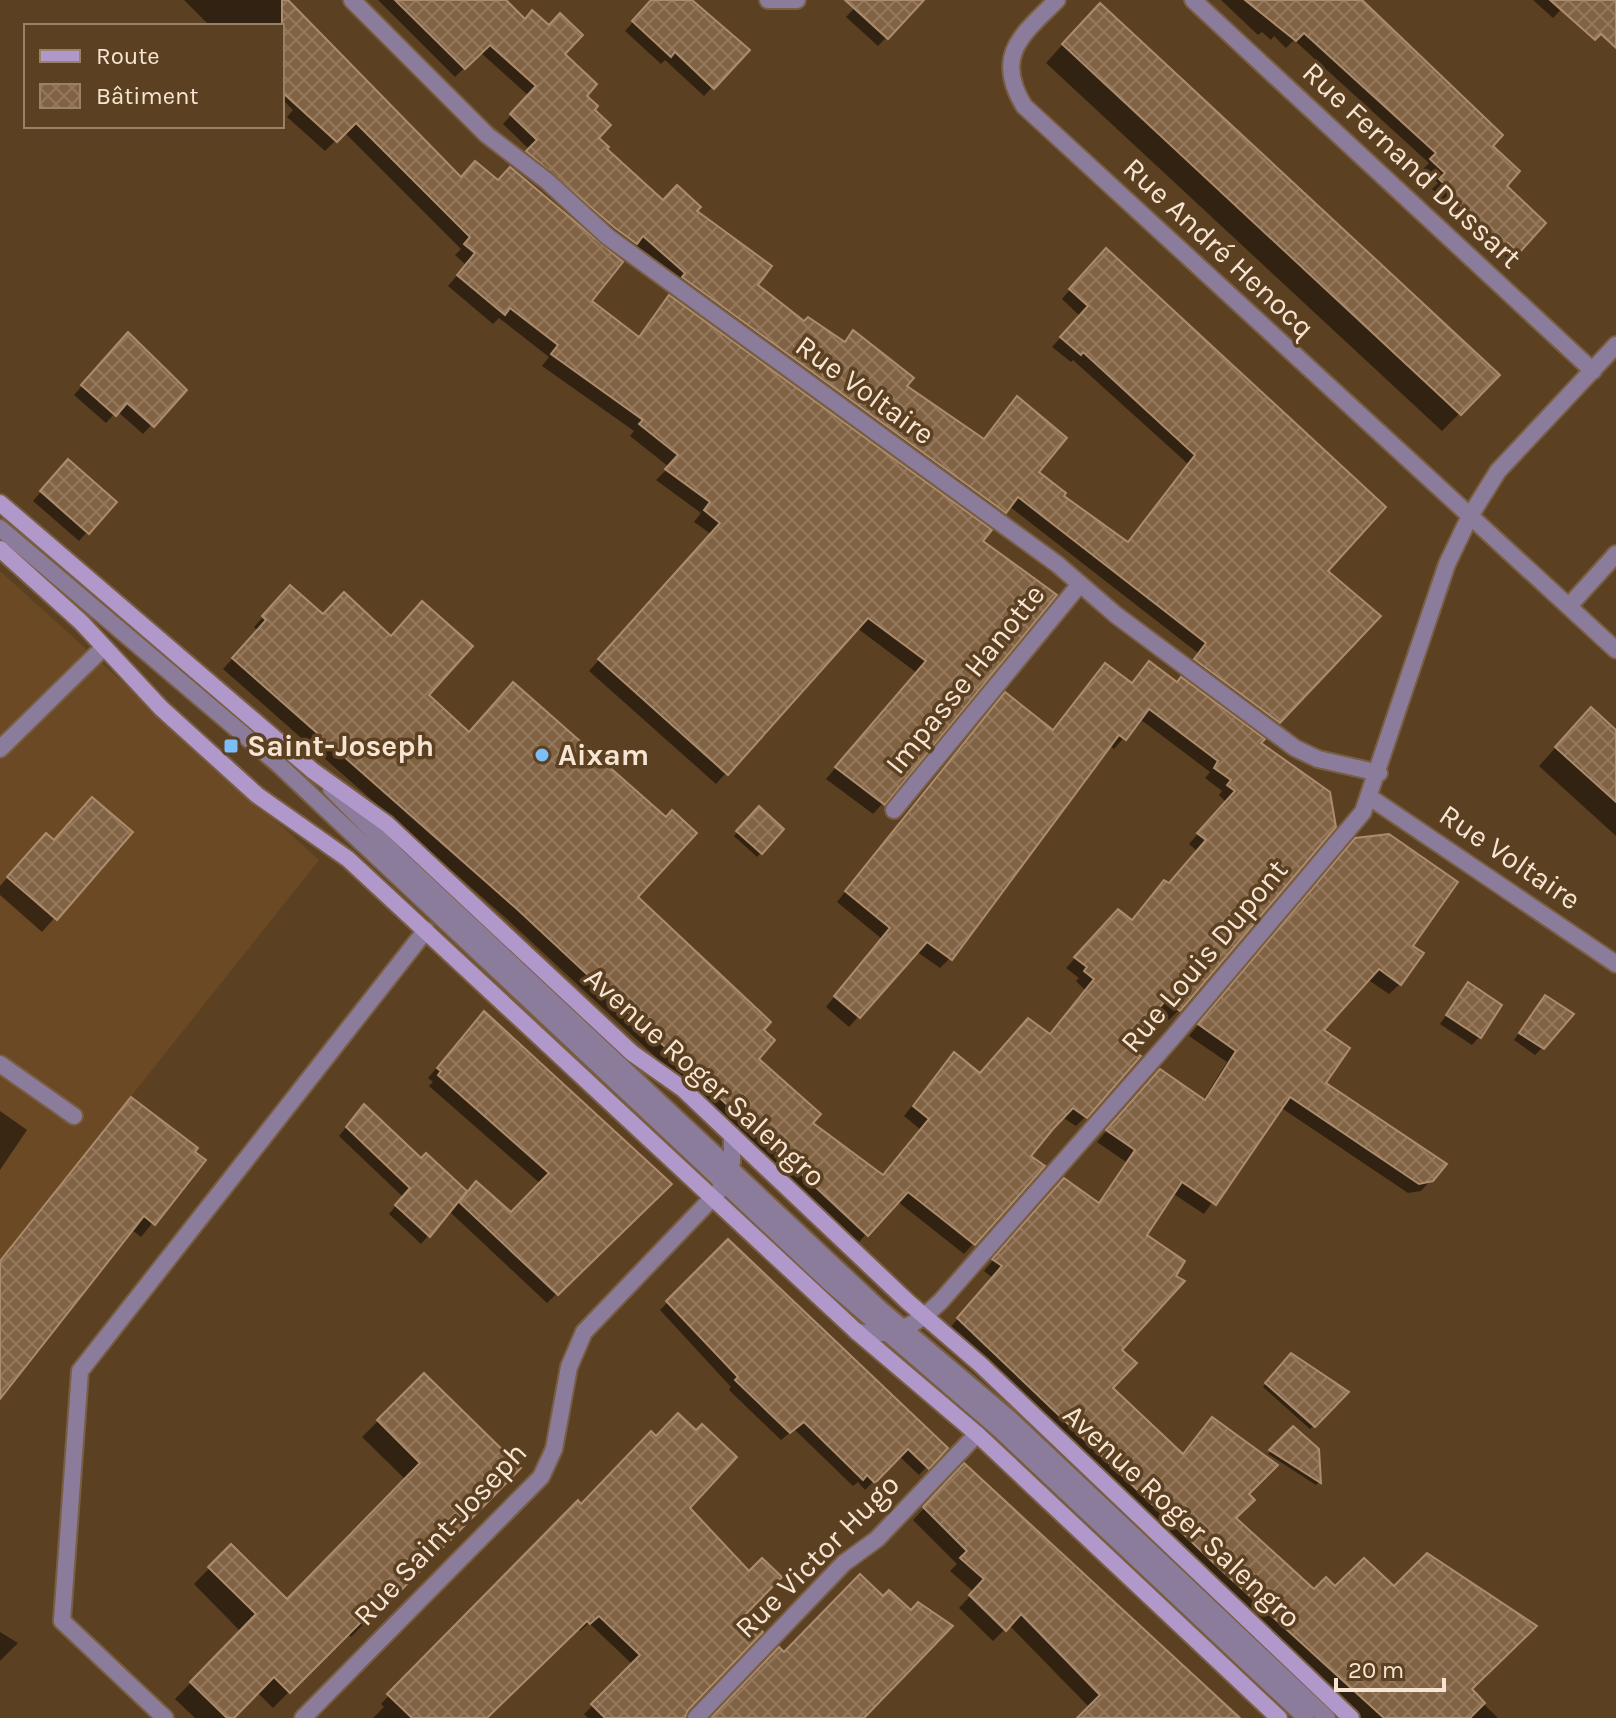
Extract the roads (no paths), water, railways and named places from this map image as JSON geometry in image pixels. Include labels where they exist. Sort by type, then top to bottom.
[{"type":"main road","name":"Avenue Roger Salengro","points":[[0,503],[313,771],[387,824],[632,1053],[683,1089],[1005,1387],[1351,1718]]},
{"type":"main road","points":[[0,549],[54,596],[161,708],[257,795],[340,852],[857,1332],[977,1434],[1279,1718]]},
{"type":"street","name":"Rue Voltaire","points":[[352,0],[487,135],[547,181],[608,237],[1080,584],[1116,615],[1295,748],[1318,759],[1379,773]]},
{"type":"street","points":[[768,0],[797,0]]},
{"type":"street","name":"Rue André Henocq","points":[[1057,0],[1026,31],[1010,60],[1015,91],[1024,106],[1470,516]]},
{"type":"street","name":"Rue Fernand Dussart","points":[[1193,0],[1593,371]]},
{"type":"street","name":"Rue Louis Dupont","points":[[857,1332],[886,1335],[904,1330],[926,1317],[1173,1037],[1363,812],[1371,798],[1442,578],[1470,516],[1498,471],[1616,345]]},
{"type":"street","points":[[1470,516],[1616,650]]},
{"type":"street","points":[[0,528],[277,763],[727,1176],[1010,1419],[1327,1718]]},
{"type":"street","points":[[1569,606],[1616,554]]},
{"type":"street","name":"Impasse Hanotte","points":[[894,810],[1080,584]]},
{"type":"street","points":[[0,749],[104,647]]},
{"type":"street","points":[[313,771],[886,1335],[1000,1430],[1306,1718]]},
{"type":"street","name":"Rue Voltaire","points":[[1371,798],[1616,964]]},
{"type":"street","points":[[165,1718],[62,1621],[80,1371],[426,930]]},
{"type":"street","points":[[0,1064],[74,1116]]},
{"type":"street","points":[[727,1176],[732,1135]]},
{"type":"street","name":"Rue Saint-Joseph","points":[[303,1718],[541,1477],[554,1449],[569,1367],[584,1332],[713,1198],[727,1176]]},
{"type":"street","name":"Rue Victor Hugo","points":[[696,1718],[844,1563],[877,1539],[977,1434]]},
{"type":"place","name":"Saint-Joseph","points":[[231,746]]},
{"type":"place","name":"Aixam","points":[[542,755]]}]
